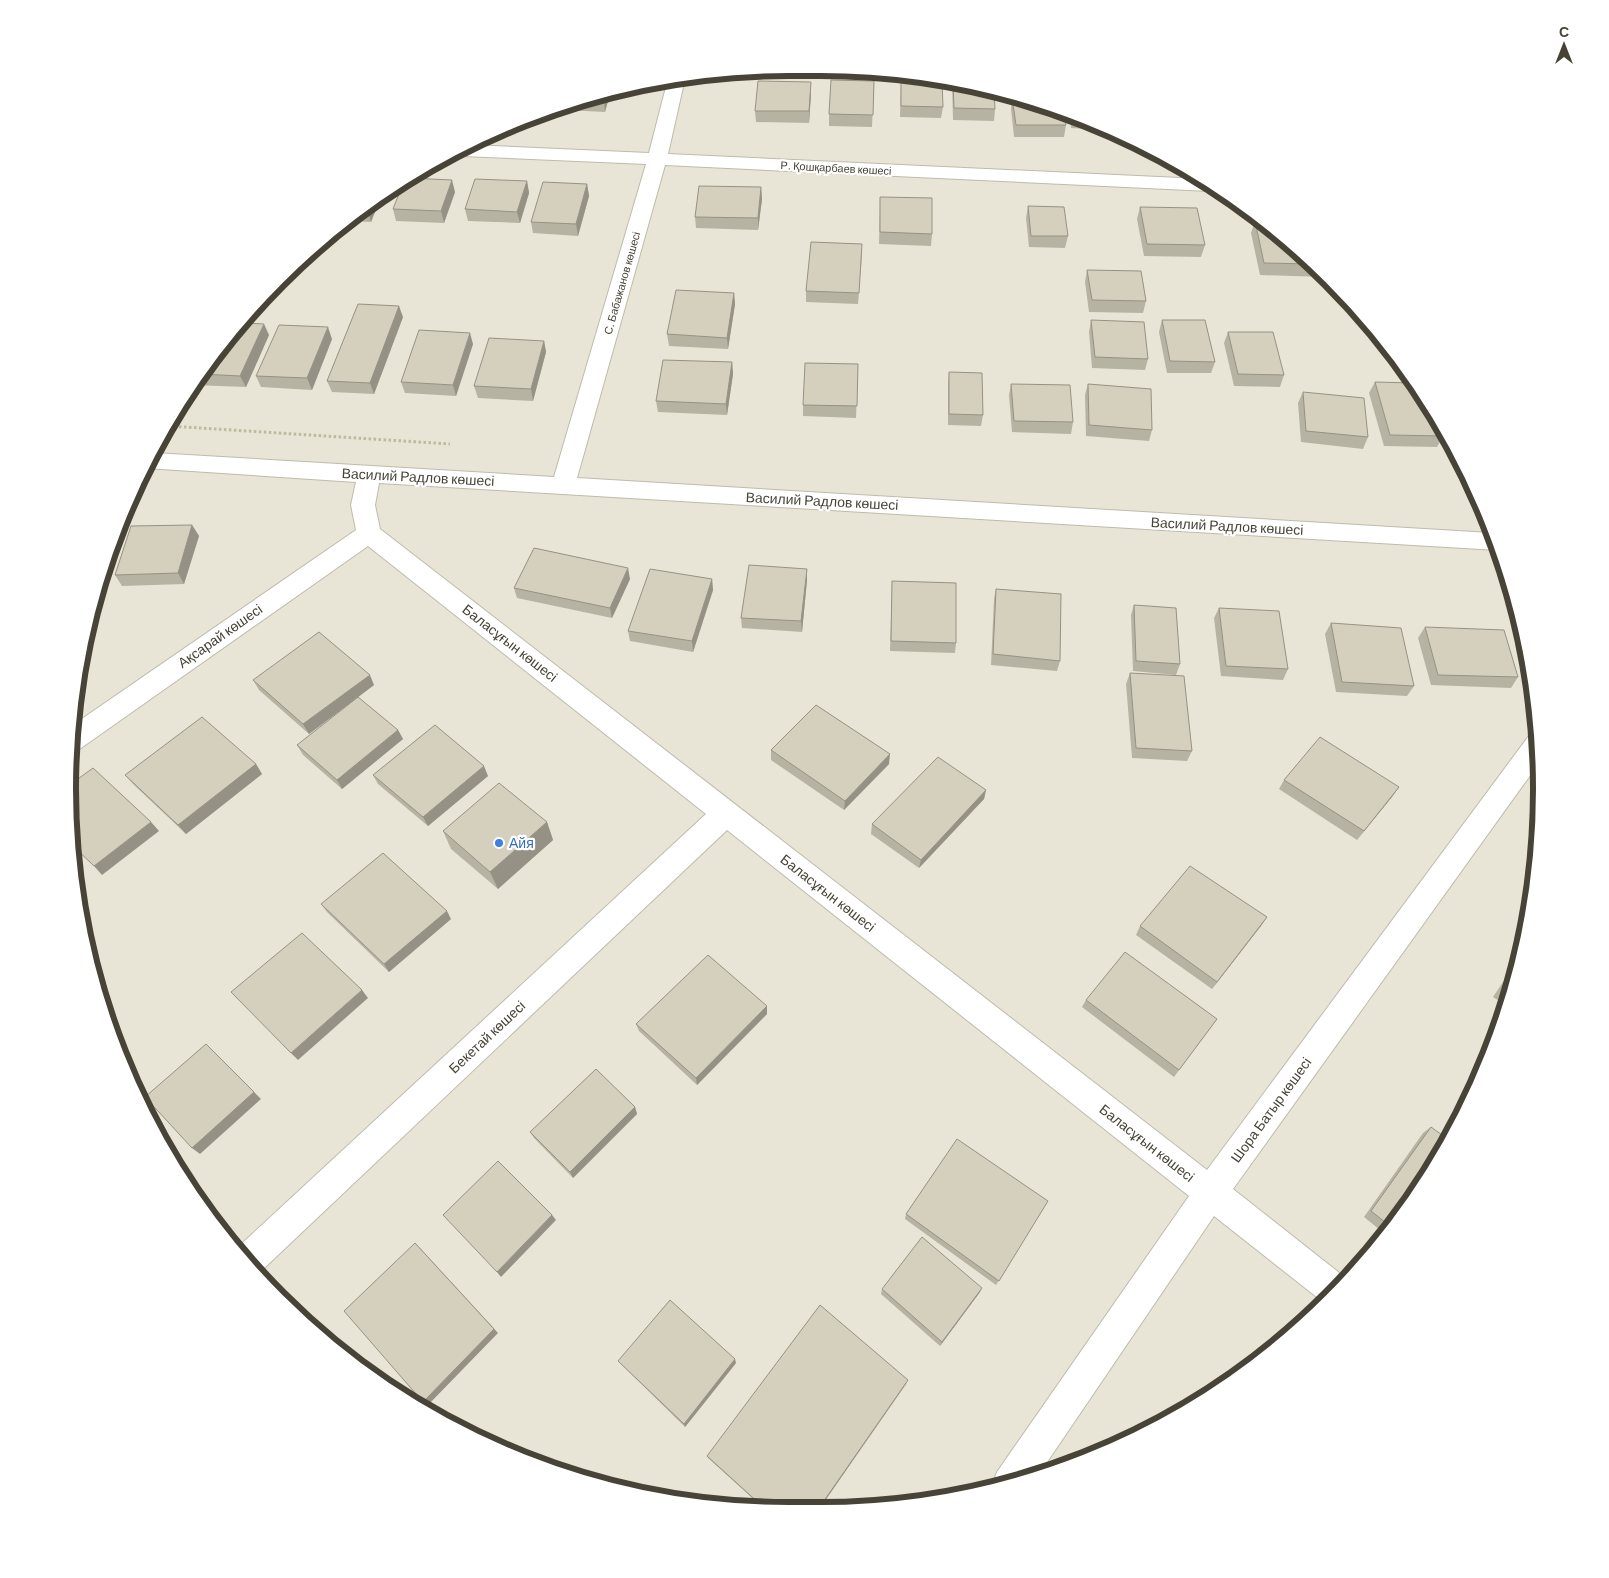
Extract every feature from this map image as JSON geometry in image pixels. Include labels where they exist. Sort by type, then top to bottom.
[{"type":"street","name":"С. Бабажанов көшесі","points":[[563,486],[657,160],[675,86]]},
{"type":"street","name":"Р. Қошқарбаев көшесі","points":[[473,151],[1197,184]]},
{"type":"street","name":"Василий Радлов көшесі","points":[[157,461],[1488,542]]},
{"type":"street","points":[[369,533],[363,505],[370,474]]},
{"type":"street","name":"Ақсарай көшесі","points":[[79,735],[369,533]]},
{"type":"street","name":"Баласұғын көшесі","points":[[369,533],[1330,1286]]},
{"type":"street","name":"Шора Батыр көшесі","points":[[1018,1473],[1210,1193],[1531,753]]},
{"type":"street","name":"Бекетай көшесі","points":[[251,1257],[726,813]]},
{"type":"shaded area","points":[[820,76],[913,82],[959,90],[1049,114],[1093,131],[1135,150],[1216,196],[1290,253],[1324,285],[1356,319],[1413,393],[1459,474],[1495,560],[1519,650],[1526,693],[1533,789],[1531,836],[1526,885],[1519,928],[1508,973],[1495,1018],[1459,1104],[1413,1185],[1385,1223],[1356,1259],[1290,1325],[1216,1382],[1176,1406],[1135,1428],[1049,1464],[959,1488],[913,1496],[820,1502],[742,1500],[696,1496],[650,1488],[605,1477],[560,1464],[474,1428],[393,1382],[355,1354],[319,1325],[253,1259],[196,1185],[172,1145],[150,1104],[114,1018],[90,928],[80,862],[76,789],[80,721],[90,650],[101,605],[114,560],[150,474],[196,393],[224,355],[253,319],[319,253],[393,196],[433,172],[474,150],[560,114],[650,90],[696,82],[742,78]]},
{"type":"building","points":[[831,80],[874,81],[873,115],[829,114]]},
{"type":"building","points":[[758,81],[811,82],[809,111],[755,111]]},
{"type":"building","points":[[901,81],[942,87],[943,107],[901,106]]},
{"type":"building","points":[[953,89],[994,99],[995,109],[954,108]]},
{"type":"building","points":[[1013,104],[1065,120],[1066,125],[1016,125]]},
{"type":"building","points":[[422,179],[452,180],[441,211],[393,209],[400,192]]},
{"type":"building","points":[[475,179],[527,181],[517,212],[465,209]]},
{"type":"building","points":[[543,182],[587,184],[576,224],[531,222]]},
{"type":"building","points":[[699,186],[761,187],[758,218],[695,217]]},
{"type":"building","points":[[880,197],[932,198],[932,234],[880,232]]},
{"type":"building","points":[[1028,206],[1064,207],[1068,236],[1031,236]]},
{"type":"building","points":[[1140,207],[1197,208],[1205,245],[1147,244]]},
{"type":"building","points":[[1256,226],[1301,264],[1264,263]]},
{"type":"building","points":[[811,242],[862,244],[859,293],[806,291]]},
{"type":"building","points":[[1087,270],[1141,271],[1146,301],[1092,300]]},
{"type":"building","points":[[676,290],[734,293],[727,338],[667,334]]},
{"type":"building","points":[[358,304],[399,306],[370,383],[327,381]]},
{"type":"building","points":[[1091,320],[1144,322],[1148,359],[1095,357]]},
{"type":"building","points":[[1162,320],[1205,320],[1215,362],[1170,361]]},
{"type":"building","points":[[250,323],[264,324],[240,376],[210,374]]},
{"type":"building","points":[[279,325],[328,327],[307,378],[256,376]]},
{"type":"building","points":[[419,330],[470,333],[453,385],[401,382]]},
{"type":"building","points":[[1228,332],[1273,332],[1284,375],[1238,374]]},
{"type":"building","points":[[489,338],[544,341],[531,389],[474,386]]},
{"type":"building","points":[[663,360],[732,362],[726,404],[656,401]]},
{"type":"building","points":[[805,363],[858,364],[857,406],[803,405]]},
{"type":"building","points":[[949,372],[982,373],[983,415],[949,414]]},
{"type":"building","points":[[1375,382],[1405,383],[1439,436],[1390,435]]},
{"type":"building","points":[[1011,384],[1070,385],[1073,422],[1014,421]]},
{"type":"building","points":[[1088,384],[1151,389],[1152,430],[1089,425]]},
{"type":"building","points":[[1303,392],[1364,398],[1368,437],[1306,431]]},
{"type":"building","points":[[192,525],[178,573],[115,575],[131,526]]},
{"type":"building","points":[[534,548],[628,568],[610,608],[514,588]]},
{"type":"building","points":[[749,565],[807,569],[801,621],[741,618]]},
{"type":"building","points":[[650,569],[712,579],[692,641],[628,631]]},
{"type":"building","points":[[892,581],[956,583],[956,643],[891,641]]},
{"type":"building","points":[[996,589],[1061,594],[1060,661],[993,654]]},
{"type":"building","points":[[1134,605],[1176,608],[1180,664],[1136,661]]},
{"type":"building","points":[[1219,608],[1279,611],[1288,669],[1226,666]]},
{"type":"building","points":[[1331,623],[1401,628],[1414,686],[1342,682]]},
{"type":"building","points":[[1425,627],[1504,630],[1518,677],[1438,675]]},
{"type":"building","points":[[319,632],[370,675],[303,724],[253,680]]},
{"type":"building","points":[[1130,673],[1184,676],[1192,751],[1136,748]]},
{"type":"building","points":[[358,697],[398,730],[337,780],[297,745]]},
{"type":"building","points":[[816,705],[890,754],[845,801],[771,750]]},
{"type":"building","points":[[202,717],[256,764],[178,825],[125,775]]},
{"type":"building","points":[[435,725],[484,766],[423,817],[373,775]]},
{"type":"building","points":[[1320,737],[1399,787],[1364,831],[1284,780]]},
{"type":"building","points":[[938,757],[986,790],[921,860],[872,824]]},
{"type":"building","points":[[93,768],[151,822],[94,866],[79,852],[76,780]]},
{"type":"building","points":[[499,783],[547,822],[490,872],[443,831]]},
{"type":"building","points":[[383,853],[447,911],[384,964],[321,904]]},
{"type":"building","points":[[1190,866],[1267,917],[1217,982],[1140,926]]},
{"type":"building","points":[[302,933],[362,990],[291,1053],[231,992]]},
{"type":"building","points":[[1125,952],[1217,1019],[1179,1070],[1086,1000]]},
{"type":"building","points":[[708,955],[767,1006],[696,1078],[636,1024]]},
{"type":"building","points":[[206,1044],[254,1092],[192,1148],[149,1101],[146,1096]]},
{"type":"building","points":[[596,1069],[635,1107],[570,1172],[530,1132]]},
{"type":"building","points":[[1431,1127],[1442,1135],[1413,1185],[1385,1222],[1371,1211]]},
{"type":"building","points":[[957,1139],[1048,1201],[999,1281],[906,1214]]},
{"type":"building","points":[[498,1161],[552,1215],[497,1272],[443,1215]]},
{"type":"building","points":[[922,1237],[982,1288],[942,1342],[882,1289]]},
{"type":"building","points":[[415,1243],[494,1329],[424,1401],[419,1398],[344,1311]]},
{"type":"building","points":[[670,1300],[735,1359],[684,1424],[618,1361]]},
{"type":"building","points":[[820,1305],[908,1380],[823,1502],[756,1501],[707,1456]]},
{"type":"place","name":"Айя","points":[[499,843]]}]
